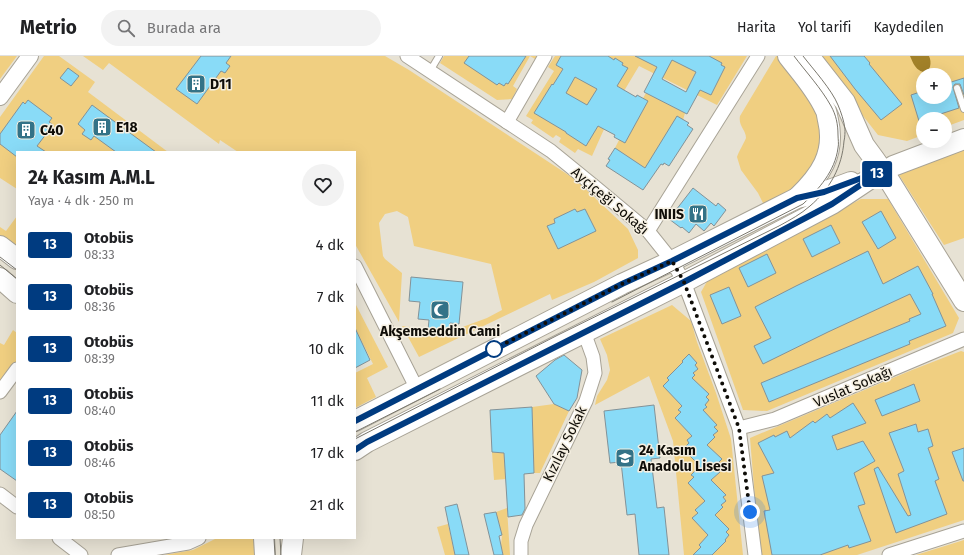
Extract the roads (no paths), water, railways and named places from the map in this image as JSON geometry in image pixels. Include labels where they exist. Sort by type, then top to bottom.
[{"type":"main road","points":[[788,56],[814,90],[826,109],[838,123],[888,168],[964,301]]},
{"type":"main road","points":[[809,56],[845,102],[864,145]]},
{"type":"main road","points":[[797,198],[809,186],[823,167],[830,148],[831,131],[826,109]]},
{"type":"main road","points":[[356,420],[622,284],[672,261],[797,198],[824,192],[964,139]]},
{"type":"main road","points":[[356,449],[367,442],[684,282],[832,204],[888,168]]},
{"type":"main road","points":[[0,246],[16,258]]},
{"type":"main road","points":[[0,278],[16,292]]},
{"type":"main road","points":[[264,539],[265,555]]},
{"type":"main road","points":[[291,555],[293,539]]},
{"type":"street","points":[[0,97],[30,56]]},
{"type":"street","name":"Ayçiçeği Sokağı","points":[[407,56],[551,151],[648,231],[672,261],[684,282],[739,428],[755,555]]},
{"type":"street","points":[[507,122],[545,56]]},
{"type":"street","points":[[648,231],[758,56]]},
{"type":"street","points":[[356,268],[417,389]]},
{"type":"street","name":"Kızılay Sokak","points":[[521,555],[521,541],[526,525],[586,401],[595,373],[593,357],[584,332]]},
{"type":"street","name":"Vuslat Sokağı","points":[[739,428],[775,419],[964,340]]},
{"type":"street","points":[[0,392],[16,369]]},
{"type":"street","points":[[0,494],[16,506]]},
{"type":"street","points":[[889,555],[964,531]]},
{"type":"street","points":[[60,539],[82,555]]},
{"type":"street","points":[[118,555],[188,543],[197,539]]},
{"type":"lane","points":[[430,71],[439,56]]},
{"type":"lane","points":[[957,88],[964,110]]},
{"type":"tram line","points":[[612,302],[803,204],[825,179],[834,164],[838,146],[836,120],[833,109],[827,99],[794,56]]},
{"type":"tram line","points":[[356,438],[558,335],[779,226],[810,206],[829,185],[838,169],[843,151],[845,129],[835,99],[827,86],[803,56]]},
{"type":"tram line","points":[[0,257],[16,269]]},
{"type":"tram line","points":[[0,265],[16,278]]},
{"type":"tram line","points":[[356,431],[440,389]]},
{"type":"tram line","points":[[274,539],[275,555]]},
{"type":"tram line","points":[[280,539],[281,555]]},
{"type":"place","name":"D11","points":[[196,84]]},
{"type":"place","name":"E18","points":[[102,127]]},
{"type":"place","name":"C40","points":[[26,130]]},
{"type":"place","name":"INIIS","points":[[698,214]]},
{"type":"place","name":"Akşemseddin Cami","points":[[440,310]]},
{"type":"place","name":"24 Kasım Anadolu Lisesi","points":[[625,458]]}]
